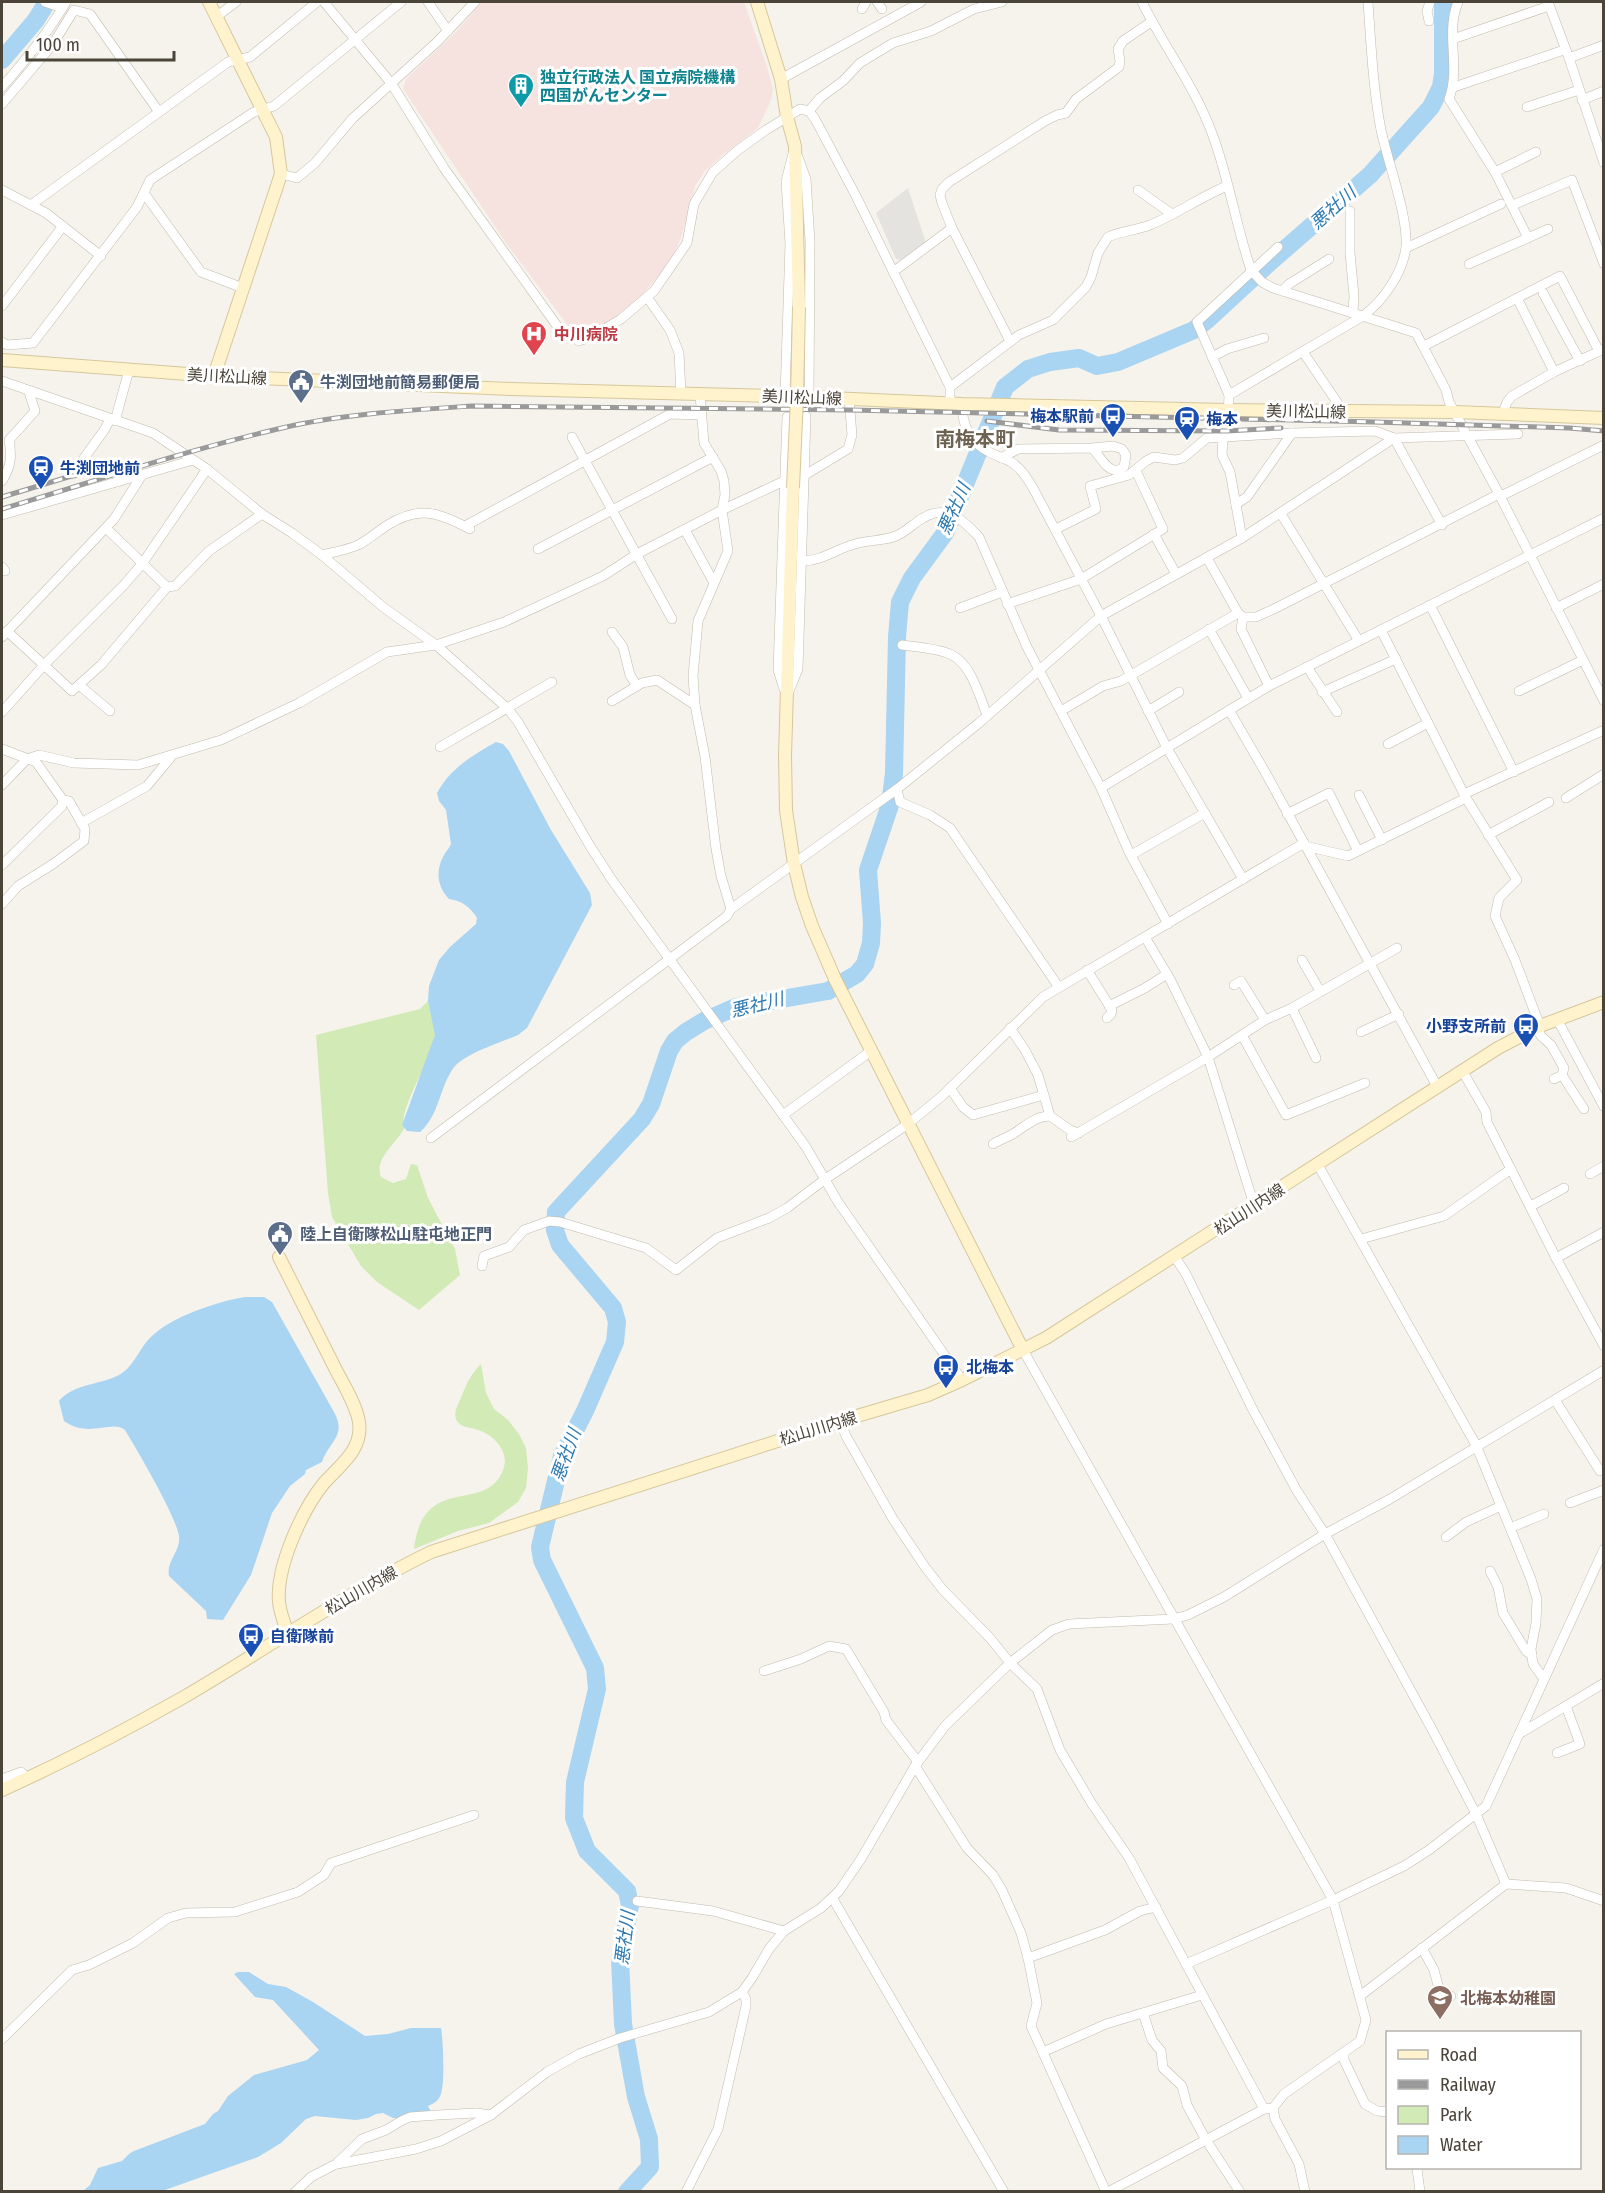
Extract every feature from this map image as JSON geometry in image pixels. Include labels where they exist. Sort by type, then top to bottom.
[{"type":"main road","points":[[209,2],[276,136],[281,174],[214,376]]},
{"type":"main road","points":[[757,2],[780,79],[795,146],[799,307],[797,397],[788,485],[785,790],[794,864],[812,926],[835,979],[1023,1350]]},
{"type":"main road","name":"美川松山線","points":[[2,360],[214,376],[511,389],[849,398],[956,404],[1503,413],[1604,418]]},
{"type":"main road","name":"松山川内線","points":[[2,1790],[74,1758],[431,1552],[927,1395],[1023,1350],[1175,1257],[1498,1048],[1538,1027],[1604,1002]]},
{"type":"main road","points":[[279,1257],[359,1422],[359,1435],[353,1451],[343,1466],[324,1483],[310,1504],[291,1544],[279,1586],[279,1603],[288,1633]]},
{"type":"street","points":[[2,87],[51,27],[62,5],[45,2]]},
{"type":"street","points":[[216,17],[236,2]]},
{"type":"street","points":[[31,205],[228,62],[250,57],[317,2]]},
{"type":"street","points":[[324,2],[391,83],[444,168],[560,330],[579,341],[593,336],[621,319],[654,291],[687,243],[694,204],[713,172],[738,150],[787,117],[800,109],[809,111],[856,196],[950,387],[964,425],[974,440],[989,453],[1011,462],[1024,474],[1056,529],[1167,748],[1243,879]]},
{"type":"street","points":[[2,342],[7,345],[33,343],[137,207],[150,180],[254,112],[274,106],[401,2]]},
{"type":"street","points":[[428,2],[448,31]]},
{"type":"street","points":[[281,174],[297,178],[307,171],[352,119],[448,31],[475,2]]},
{"type":"street","points":[[780,79],[921,2]]},
{"type":"street","points":[[809,111],[820,98],[843,81],[860,63],[893,43],[931,31],[974,9],[1002,2]]},
{"type":"street","points":[[1142,2],[1197,99],[1214,137],[1252,271],[1262,282],[1282,291],[1416,333],[1604,701]]},
{"type":"street","points":[[1229,395],[1363,316],[1377,305],[1386,294],[1406,248],[1401,208],[1389,165],[1376,97],[1368,2]]},
{"type":"street","points":[[1429,21],[1430,2]]},
{"type":"street","points":[[1458,2],[1451,25],[1454,87],[1449,99],[1495,172],[1528,238]]},
{"type":"street","points":[[1453,39],[1548,4],[1580,95],[1600,140],[1604,163]]},
{"type":"street","points":[[2,104],[53,44],[74,10],[90,14],[159,112]]},
{"type":"street","points":[[1010,341],[952,228],[942,203],[940,195],[942,189],[949,182],[1045,121],[1066,113],[1076,99],[1119,67],[1118,49],[1123,41],[1151,21]]},
{"type":"street","points":[[1454,87],[1604,45]]},
{"type":"street","points":[[1527,106],[1604,92]]},
{"type":"street","points":[[785,396],[789,255],[786,181],[795,146]]},
{"type":"street","points":[[795,146],[806,180],[810,242],[809,397]]},
{"type":"street","points":[[1495,172],[1536,152]]},
{"type":"street","points":[[1513,205],[1572,180],[1604,264]]},
{"type":"street","points":[[950,387],[1019,335],[1053,320],[1077,297],[1091,277],[1098,253],[1108,237],[1147,226],[1227,186]]},
{"type":"street","points":[[2,190],[46,213],[101,256]]},
{"type":"street","points":[[1138,190],[1172,214]]},
{"type":"street","points":[[144,193],[201,272],[243,288]]},
{"type":"street","points":[[1406,248],[1501,204]]},
{"type":"street","points":[[1350,211],[1353,312]]},
{"type":"street","points":[[2,306],[63,226]]},
{"type":"street","points":[[893,272],[952,228]]},
{"type":"street","points":[[1469,264],[1548,229]]},
{"type":"street","points":[[1242,538],[1230,472],[1222,455],[1229,395],[1197,322],[1278,247]]},
{"type":"street","points":[[1282,291],[1289,284],[1329,259]]},
{"type":"street","points":[[1424,346],[1560,276],[1601,350],[1554,372],[1512,396],[1503,413]]},
{"type":"street","points":[[1543,293],[1580,361]]},
{"type":"street","points":[[647,297],[670,330],[679,353],[681,394]]},
{"type":"street","points":[[1517,298],[1554,372]]},
{"type":"street","points":[[1212,357],[1227,349],[1264,338]]},
{"type":"street","points":[[1302,352],[1343,411]]},
{"type":"street","points":[[82,461],[112,420],[129,370]]},
{"type":"street","points":[[2,381],[153,433],[207,469],[262,514],[322,555],[383,607],[436,645],[508,708],[527,736],[590,846],[715,1023],[783,1114],[851,1222],[962,1380]]},
{"type":"street","points":[[2,481],[12,458],[9,440],[35,411],[29,392]]},
{"type":"street","points":[[700,395],[704,443],[721,471],[724,481],[725,495],[722,510],[728,551],[698,621],[693,676],[695,705],[705,757],[716,849],[731,909]]},
{"type":"street","points":[[2,785],[27,759],[39,755],[74,763],[138,765],[171,757],[222,740],[299,703],[387,652],[436,645],[504,622],[603,576],[637,554],[722,510],[788,485],[848,449],[852,435],[849,398]]},
{"type":"street","points":[[322,555],[359,544],[387,525],[409,515],[442,514],[469,528],[670,414],[701,415]]},
{"type":"street","points":[[787,696],[798,669],[806,416]]},
{"type":"street","points":[[787,417],[788,485]]},
{"type":"street","points":[[1056,529],[1096,509],[1090,486],[1117,480],[1136,471],[1154,457],[1175,460],[1183,458],[1207,438],[1375,431],[1394,438],[1518,434]]},
{"type":"street","points":[[1236,504],[1247,497],[1292,433]]},
{"type":"street","points":[[786,442],[791,436],[799,435],[806,443]]},
{"type":"street","points":[[572,437],[672,619]]},
{"type":"street","points":[[431,1138],[727,916],[731,909],[896,790],[1101,616],[1242,538],[1394,438]]},
{"type":"street","points":[[1394,438],[1442,525]]},
{"type":"street","points":[[1061,711],[1103,686],[1121,681],[1209,629],[1240,615],[1256,617],[1604,445]]},
{"type":"street","points":[[1001,458],[1018,449],[1092,448]]},
{"type":"street","points":[[538,549],[712,457]]},
{"type":"street","points":[[2,515],[193,460]]},
{"type":"street","points":[[2,712],[142,564],[207,469]]},
{"type":"street","points":[[1007,604],[1081,579],[1162,529],[1136,471]]},
{"type":"street","points":[[142,475],[106,528],[4,634],[44,665],[72,691],[101,665],[168,587],[175,586],[209,551],[262,514]]},
{"type":"street","points":[[802,561],[819,560],[856,543],[894,537],[932,513],[948,513],[962,519],[979,537],[1026,647],[1101,788],[1131,855],[1168,924]]},
{"type":"street","points":[[1281,514],[1359,641]]},
{"type":"street","points":[[1101,788],[1269,686],[1604,518]]},
{"type":"street","points":[[106,528],[168,587]]},
{"type":"street","points":[[684,530],[714,583]]},
{"type":"street","points":[[1154,534],[1176,574]]},
{"type":"street","points":[[1207,558],[1240,615],[1241,629],[1269,686]]},
{"type":"street","points":[[1556,608],[1604,584]]},
{"type":"street","points":[[960,608],[1002,592]]},
{"type":"street","points":[[1430,605],[1514,772]]},
{"type":"street","points":[[1209,629],[1248,698]]},
{"type":"street","points":[[1381,630],[1465,796],[1517,880],[1499,898],[1495,916],[1515,960],[1541,1036],[1551,1045],[1564,1068],[1558,1077],[1584,1109]]},
{"type":"street","points":[[612,632],[622,647],[630,675],[637,686]]},
{"type":"street","points":[[902,645],[950,654],[960,661],[970,674],[987,715]]},
{"type":"street","points":[[1322,692],[1396,659]]},
{"type":"street","points":[[1519,691],[1583,660]]},
{"type":"street","points":[[1307,667],[1337,712]]},
{"type":"street","points":[[612,701],[637,686],[657,680],[695,705]]},
{"type":"street","points":[[440,747],[552,682]]},
{"type":"street","points":[[79,685],[110,711]]},
{"type":"street","points":[[1148,711],[1179,692]]},
{"type":"street","points":[[1229,710],[1438,1088]]},
{"type":"street","points":[[1388,744],[1428,723]]},
{"type":"street","points":[[482,1266],[484,1256],[509,1247],[525,1230],[549,1221],[560,1222],[646,1248],[676,1270],[717,1238],[769,1218],[908,1124],[950,1088],[1042,997],[1058,986],[1305,845],[1348,856],[1465,796],[1604,730]]},
{"type":"street","points":[[2,749],[36,762],[63,800],[62,806],[2,865]]},
{"type":"street","points":[[81,823],[147,786],[171,757]]},
{"type":"street","points":[[1566,798],[1604,774]]},
{"type":"street","points":[[896,790],[900,802],[930,815],[950,828],[1058,986]]},
{"type":"street","points":[[1287,814],[1329,793],[1358,851]]},
{"type":"street","points":[[1359,795],[1382,840]]},
{"type":"street","points":[[2,904],[18,886],[84,841],[85,829],[69,801],[63,800]]},
{"type":"street","points":[[1488,835],[1549,802]]},
{"type":"street","points":[[1131,855],[1205,813]]},
{"type":"street","points":[[1146,937],[1208,1057],[1254,1205]]},
{"type":"street","points":[[993,1144],[1042,1116],[1050,1116],[1075,1135],[1208,1057],[1265,1020],[1292,1008],[1397,948]]},
{"type":"street","points":[[1302,960],[1320,991]]},
{"type":"street","points":[[1087,970],[1109,1006],[1111,1014],[1107,1018]]},
{"type":"street","points":[[1109,1006],[1167,974]]},
{"type":"street","points":[[1234,985],[1241,981],[1265,1020]]},
{"type":"street","points":[[1292,1008],[1316,1058]]},
{"type":"street","points":[[1361,1032],[1399,1014]]},
{"type":"street","points":[[1557,1019],[1604,1107]]},
{"type":"street","points":[[1010,1028],[1038,1075],[1050,1116]]},
{"type":"street","points":[[1242,1035],[1286,1115],[1365,1083]]},
{"type":"street","points":[[783,1114],[871,1051]]},
{"type":"street","points":[[1463,1072],[1486,1112],[1487,1122],[1556,1258],[1604,1346]]},
{"type":"street","points":[[950,1088],[963,1107],[973,1115],[1044,1095]]},
{"type":"street","points":[[1318,1165],[1476,1445],[1537,1599],[1532,1655],[1533,1664],[1544,1679]]},
{"type":"street","points":[[1590,1174],[1604,1166]]},
{"type":"street","points":[[1361,1239],[1444,1216],[1511,1169]]},
{"type":"street","points":[[1531,1206],[1564,1188]]},
{"type":"street","points":[[1556,1258],[1604,1232]]},
{"type":"street","points":[[1175,1257],[1297,1491],[1325,1534],[1407,1682],[1476,1814],[1506,1884]]},
{"type":"street","points":[[764,1671],[801,1659],[829,1646],[846,1649],[884,1712],[886,1720],[916,1764],[967,1848],[993,1875],[1021,1933],[1037,2003],[1031,2026],[1107,2192],[1269,2108],[1284,2094],[1360,2041],[1366,2020],[1333,1900],[1023,1350]]},
{"type":"street","points":[[336,2164],[416,2149],[441,2141],[491,2115],[563,2062],[579,2054],[620,2038],[709,2012],[742,1992],[753,1978],[769,1948],[784,1932],[833,1899],[861,1859],[916,1764],[945,1726],[1010,1663],[1052,1629],[1069,1624],[1173,1619],[1188,1615],[1224,1597],[1325,1534],[1390,1499],[1476,1445],[1604,1370]]},
{"type":"street","points":[[1555,1400],[1600,1471]]},
{"type":"street","points":[[840,1421],[846,1436],[893,1519],[925,1567],[1010,1663],[1037,1689],[1060,1750],[1092,1804],[1130,1858],[1203,1995],[1269,2108],[1299,2164],[1305,2192]]},
{"type":"street","points":[[1570,1503],[1604,1490]]},
{"type":"street","points":[[1446,1537],[1466,1522],[1501,1506]]},
{"type":"street","points":[[1510,1528],[1544,1514]]},
{"type":"street","points":[[1186,1964],[1333,1900],[1404,1866],[1429,1850],[1486,1806],[1604,1549]]},
{"type":"street","points":[[1490,1571],[1498,1587],[1503,1613],[1526,1651],[1532,1655]]},
{"type":"street","points":[[1519,1734],[1604,1683]]},
{"type":"street","points":[[1557,1753],[1580,1744],[1566,1706]]},
{"type":"street","points":[[2,1779],[21,1772],[27,1779]]},
{"type":"street","points":[[2,2039],[72,1970],[89,1965],[133,1943],[168,1918],[186,1913],[235,1912],[298,1892],[324,1875],[331,1863],[474,1815]]},
{"type":"street","points":[[1360,1996],[1506,1884],[1566,1888],[1604,1901]]},
{"type":"street","points":[[833,1899],[1004,2192]]},
{"type":"street","points":[[637,1901],[713,1911],[784,1932]]},
{"type":"street","points":[[1028,1958],[1105,1930],[1140,1911],[1156,1907]]},
{"type":"street","points":[[1422,1948],[1434,1970],[1440,1993],[1451,1996]]},
{"type":"street","points":[[686,2192],[718,2129],[746,2006],[746,1999],[742,1992]]},
{"type":"street","points":[[1043,2052],[1106,2024],[1203,1995]]},
{"type":"street","points":[[1143,2013],[1152,2040],[1161,2051],[1163,2068],[1182,2086],[1187,2104],[1206,2140],[1240,2192]]},
{"type":"street","points":[[1344,2053],[1344,2060],[1365,2104],[1377,2111],[1386,2112]]},
{"type":"street","points":[[296,2192],[311,2177],[336,2164],[362,2139],[410,2117],[476,2113],[491,2115]]},
{"type":"street","points":[[1418,2169],[1420,2192]]},
{"type":"shaded area","points":[[482,2],[744,2],[767,67],[773,88],[772,98],[758,128],[719,158],[705,171],[695,186],[681,238],[673,256],[642,295],[619,314],[591,332],[569,327],[506,243],[403,89],[406,79],[455,33]]},
{"type":"shaded area","points":[[908,188],[926,243],[901,260],[896,259],[876,213]]},
{"type":"green space","points":[[428,1001],[435,1030],[433,1045],[406,1108],[404,1129],[386,1152],[380,1164],[381,1177],[393,1183],[406,1179],[411,1164],[417,1165],[428,1198],[455,1249],[460,1275],[419,1310],[377,1282],[361,1266],[332,1217],[328,1193],[316,1035],[420,1009]]},
{"type":"green space","points":[[481,1364],[486,1393],[494,1409],[508,1420],[526,1448],[528,1469],[526,1488],[518,1502],[489,1523],[458,1531],[414,1549],[420,1525],[430,1510],[442,1502],[485,1490],[496,1482],[504,1467],[502,1449],[494,1439],[483,1432],[461,1425],[455,1415],[466,1386]]},
{"type":"water","points":[[496,742],[503,744],[509,751],[551,830],[590,893],[592,905],[527,1028],[518,1035],[460,1061],[450,1074],[427,1125],[420,1132],[407,1131],[402,1125],[435,1035],[428,1001],[429,986],[439,960],[476,924],[477,918],[466,905],[449,899],[440,885],[439,868],[451,844],[446,810],[439,801],[437,793],[462,763]]},
{"type":"water","points":[[245,1297],[264,1297],[272,1302],[334,1412],[339,1427],[336,1438],[322,1462],[306,1470],[305,1474],[290,1486],[272,1513],[251,1575],[223,1620],[207,1619],[206,1611],[169,1576],[179,1536],[171,1514],[125,1430],[113,1426],[91,1429],[73,1426],[64,1421],[59,1401],[71,1391],[123,1373],[150,1338],[169,1323],[207,1307]]},
{"type":"water","points":[[249,1972],[268,1984],[286,1987],[365,2036],[388,2034],[411,2028],[441,2028],[443,2085],[438,2099],[428,2106],[431,2112],[399,2118],[383,2113],[356,2120],[315,2116],[306,2119],[281,2143],[258,2157],[162,2191],[82,2192],[90,2185],[98,2168],[122,2161],[134,2151],[205,2124],[228,2096],[254,2075],[307,2060],[319,2050],[273,2000],[255,1997],[234,1974]]},
{"type":"waterway","points":[[2,60],[36,20],[47,2]]},
{"type":"waterway","name":"悪社川","points":[[627,2192],[650,2167],[649,2139],[636,2097],[623,2024],[620,1959],[630,1905],[627,1891],[587,1851],[574,1818],[575,1782],[597,1689],[595,1668],[542,1560],[540,1547],[562,1456],[585,1411],[615,1342],[617,1322],[613,1308],[560,1245],[555,1230],[556,1212],[642,1119],[651,1104],[669,1051],[675,1041],[686,1032],[736,1007],[828,991],[857,974],[865,964],[871,943],[872,923],[868,870],[890,805],[894,773],[900,602],[912,578],[945,533],[1005,387],[1028,369],[1050,362],[1079,358],[1097,366],[1118,362],[1194,330],[1207,320],[1370,175],[1431,107],[1441,87],[1443,73],[1443,2]]},
{"type":"railway","points":[[2,509],[176,456],[282,428],[352,416],[472,406],[849,410],[1374,422],[1604,431]]},
{"type":"railway","points":[[987,421],[1059,430],[1227,431],[1281,428]]},
{"type":"railway","points":[[2,497],[68,477],[114,468]]},
{"type":"place","name":"独立行政法人 国立病院機構 四国がんセンター","points":[[521,109]]},
{"type":"place","name":"中川病院","points":[[534,357]]},
{"type":"place","name":"牛渕団地前簡易郵便局","points":[[301,405]]},
{"type":"place","name":"梅本駅前","points":[[1113,439]]},
{"type":"place","name":"梅本","points":[[1187,442]]},
{"type":"place","name":"牛渕団地前","points":[[41,491]]},
{"type":"place","name":"小野支所前","points":[[1526,1049]]},
{"type":"place","name":"陸上自衛隊松山駐屯地正門","points":[[280,1257]]},
{"type":"place","name":"北梅本","points":[[946,1390]]},
{"type":"place","name":"自衛隊前","points":[[251,1659]]},
{"type":"place","name":"北梅本幼稚園","points":[[1440,2021]]},
{"type":"district","name":"南梅本町","points":[[975,439]]}]
